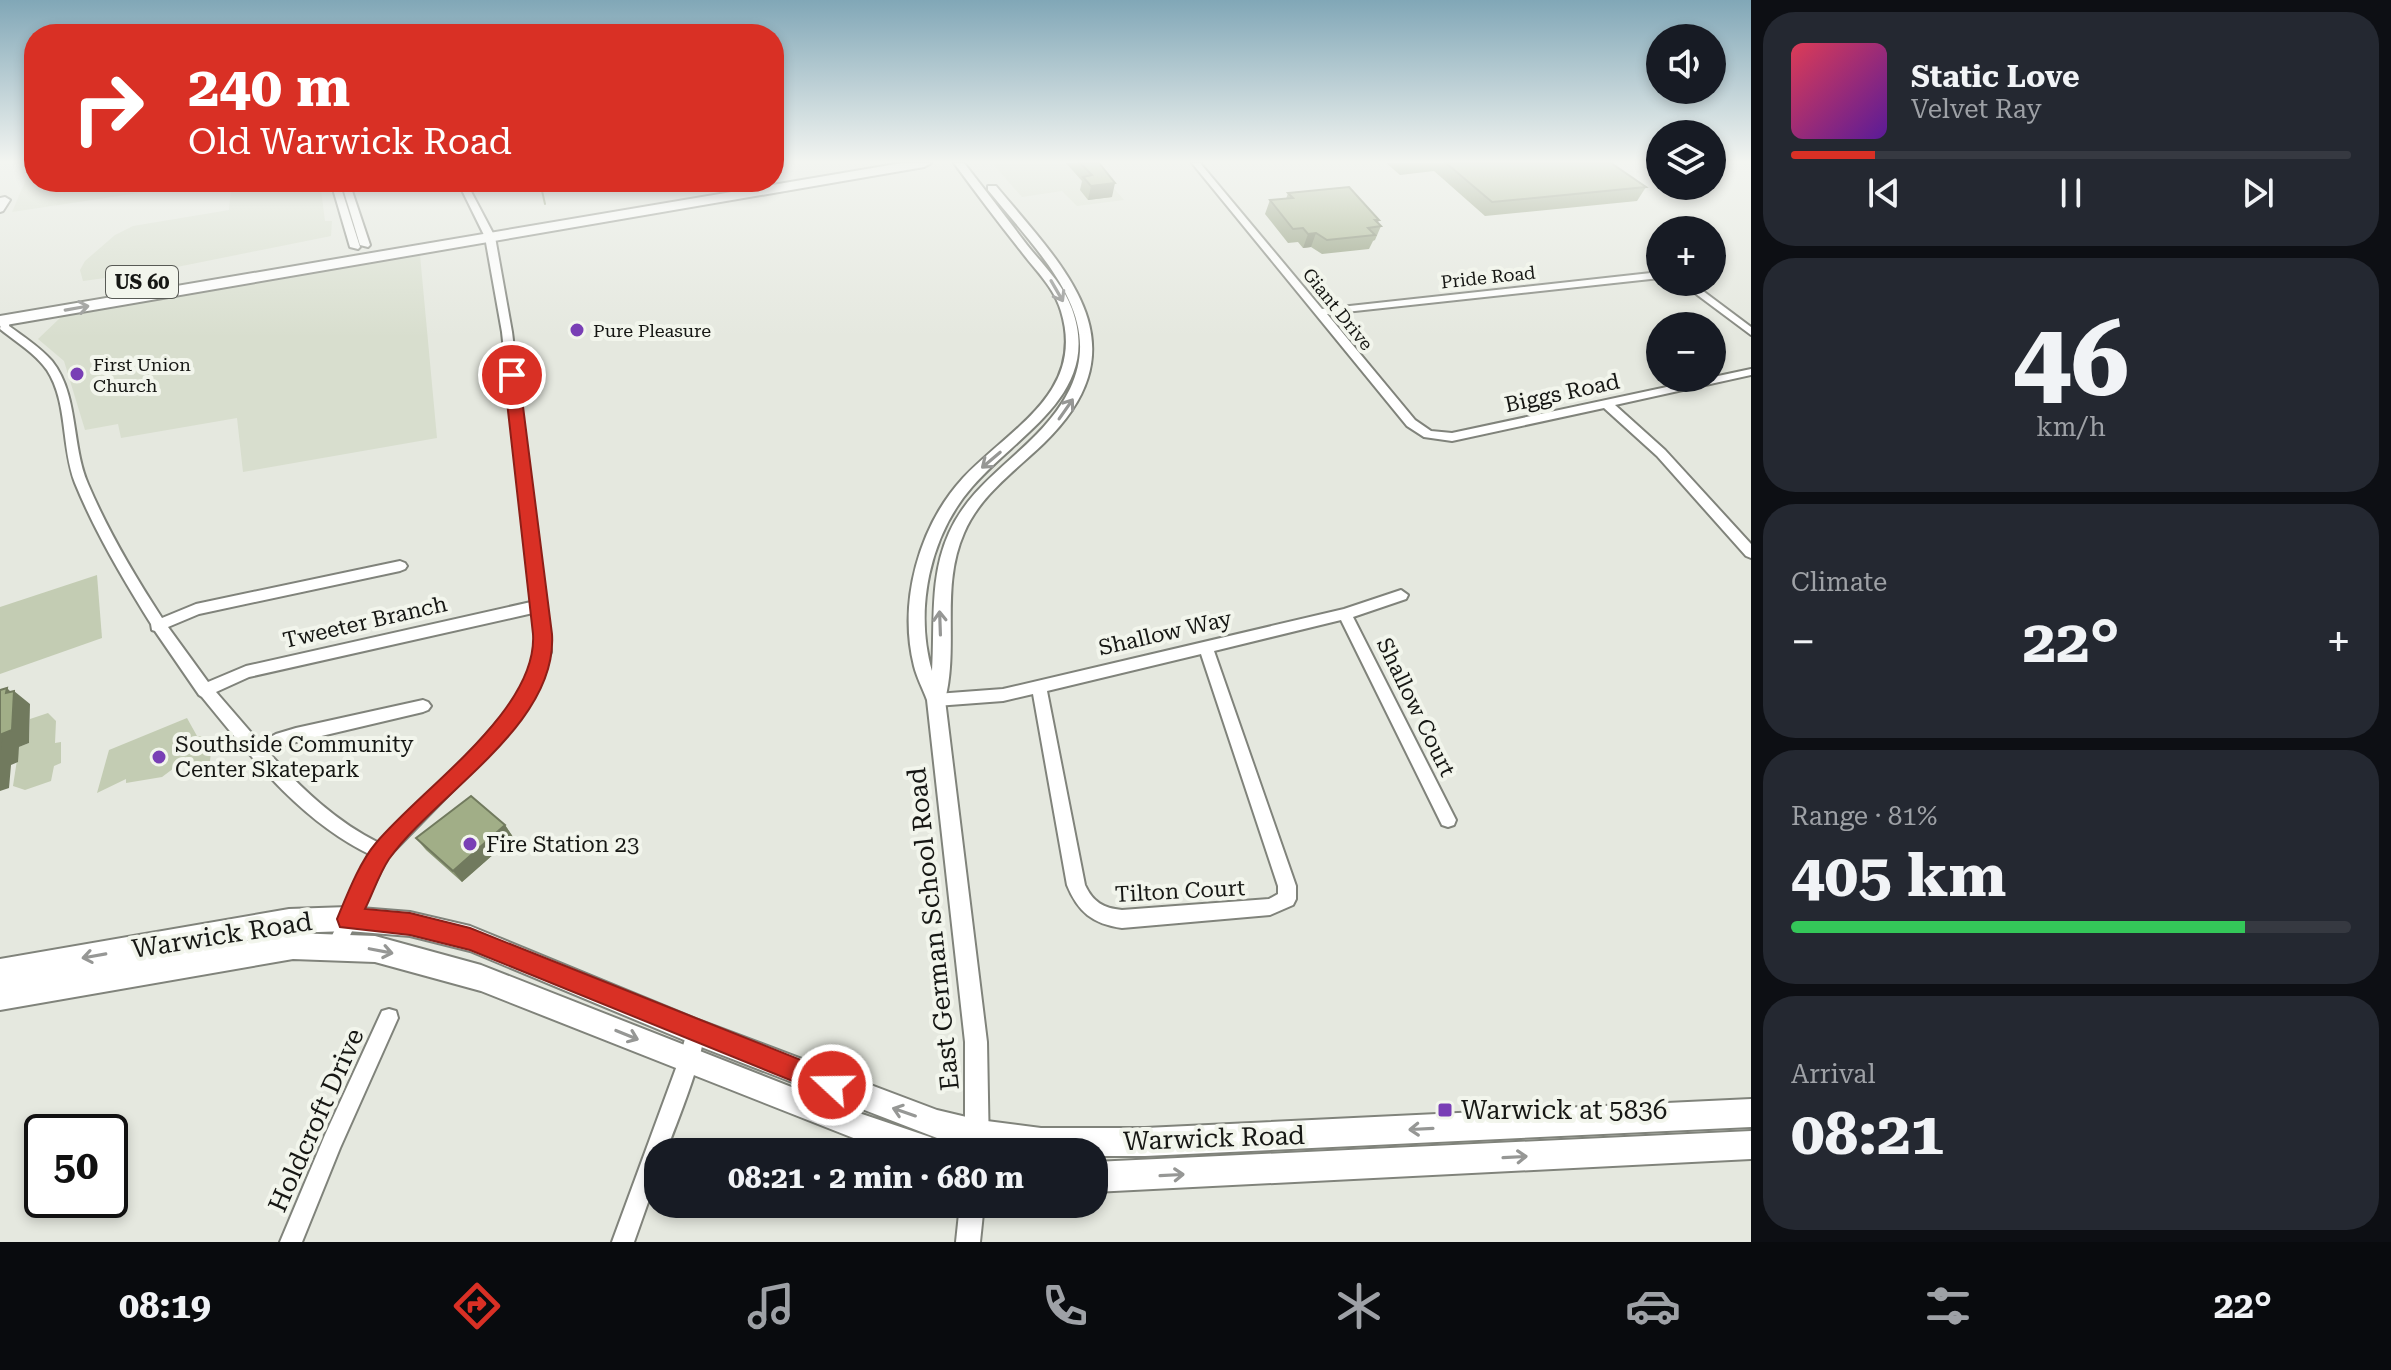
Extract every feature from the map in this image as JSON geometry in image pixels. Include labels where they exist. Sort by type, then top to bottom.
[{"type":"main road","name":"US 60","points":[[2,316],[29,316],[539,221]]},
{"type":"main road","name":"US 60","points":[[2,316],[45,299],[360,246],[552,221]]},
{"type":"main road","name":"Warwick Road","points":[[0,972],[289,921],[348,919],[410,924],[470,939],[967,1138]]},
{"type":"main road","name":"Warwick Road","points":[[0,997],[293,946],[375,949],[481,978],[890,1138]]},
{"type":"main road","name":"Warwick Road","points":[[1108,1142],[1751,1113]]},
{"type":"main road","name":"Warwick Road","points":[[1108,1176],[1751,1145]]},
{"type":"street","points":[[350,221],[360,246]]},
{"type":"street","points":[[354,221],[360,246]]},
{"type":"street","points":[[336,946],[381,852],[507,722],[526,697],[544,652],[507,332],[487,231],[482,221]]},
{"type":"street","name":"East German School Road","points":[[936,700],[943,666],[940,587],[956,532],[987,485],[1056,422],[1074,397],[1085,368],[1088,340],[1083,313],[1071,288],[1045,264],[1008,221]]},
{"type":"street","name":"East German School Road","points":[[978,1138],[974,1029],[936,700],[921,663],[918,630],[920,584],[931,542],[943,516],[967,483],[1045,412],[1069,366],[1072,338],[1067,312],[1045,264],[1014,221]]},
{"type":"street","name":"Giant Drive","points":[[1244,221],[1411,423],[1428,434]]},
{"type":"street","name":"Pride Road","points":[[1320,312],[1646,277]]},
{"type":"street","points":[[1703,296],[1751,332]]},
{"type":"street","points":[[2,316],[4,327],[55,374],[76,470],[119,559],[157,626],[204,691],[324,821],[347,837],[381,852]]},
{"type":"street","points":[[17,338],[18,325],[29,316]]},
{"type":"street","name":"Biggs Road","points":[[1428,434],[1452,437],[1751,372]]},
{"type":"street","points":[[1607,404],[1661,453],[1751,553]]},
{"type":"street","points":[[157,626],[196,609],[400,566]]},
{"type":"street","name":"Shallow Way","points":[[936,700],[974,699],[1039,685],[1345,614],[1401,595]]},
{"type":"street","name":"Tweeter Branch","points":[[204,691],[248,671],[539,606]]},
{"type":"street","name":"Shallow Court","points":[[1345,614],[1448,820]]},
{"type":"street","name":"Tilton Court","points":[[1039,685],[1076,885],[1081,900],[1091,911],[1104,917],[1122,919],[1270,907],[1287,899],[1287,886],[1205,646]]},
{"type":"street","points":[[258,752],[281,739],[423,706]]},
{"type":"street","name":"Holdcroft Drive","points":[[291,1242],[332,1142],[389,1018]]},
{"type":"street","points":[[623,1242],[689,1060],[696,1032]]},
{"type":"street","points":[[968,1242],[971,1218]]},
{"type":"shaded area","points":[[163,221],[332,221],[331,236],[157,271],[83,281],[80,270],[85,261],[115,235],[133,226]]},
{"type":"shaded area","points":[[420,255],[437,438],[243,472],[237,418],[121,438],[118,424],[85,430],[64,361],[38,339],[61,317]]},
{"type":"shaded area","points":[[97,575],[102,638],[0,674],[0,607]]},
{"type":"shaded area","points":[[48,713],[56,721],[55,743],[61,742],[61,763],[54,766],[51,781],[25,790],[13,786],[19,747],[29,743],[30,719]]},
{"type":"shaded area","name":"Southside Community Center Skatepark","points":[[187,718],[197,736],[206,736],[212,743],[210,761],[174,768],[162,777],[126,783],[126,779],[97,793],[109,750]]},
{"type":"building","points":[[1287,221],[1376,221],[1381,226],[1368,228],[1375,235],[1327,240],[1316,233],[1308,234],[1303,228],[1293,229]]},
{"type":"building","points":[[7,688],[6,693],[14,691],[12,730],[2,734],[0,750],[0,690]]},
{"type":"building","name":"Fire Station 23","points":[[471,796],[505,825],[453,871],[416,838]]},
{"type":"place","name":"Pure Pleasure","points":[[577,330]]},
{"type":"place","name":"First Union Church","points":[[77,374]]},
{"type":"place","name":"Southside Community Center Skatepark","points":[[159,757]]},
{"type":"place","name":"Fire Station 23","points":[[470,844]]},
{"type":"place","name":"Warwick at 5836","points":[[1445,1110]]},
{"type":"route","points":[[512,375],[544,652],[526,697],[507,722],[381,852],[348,919],[410,924],[470,939],[832,1085]]}]
